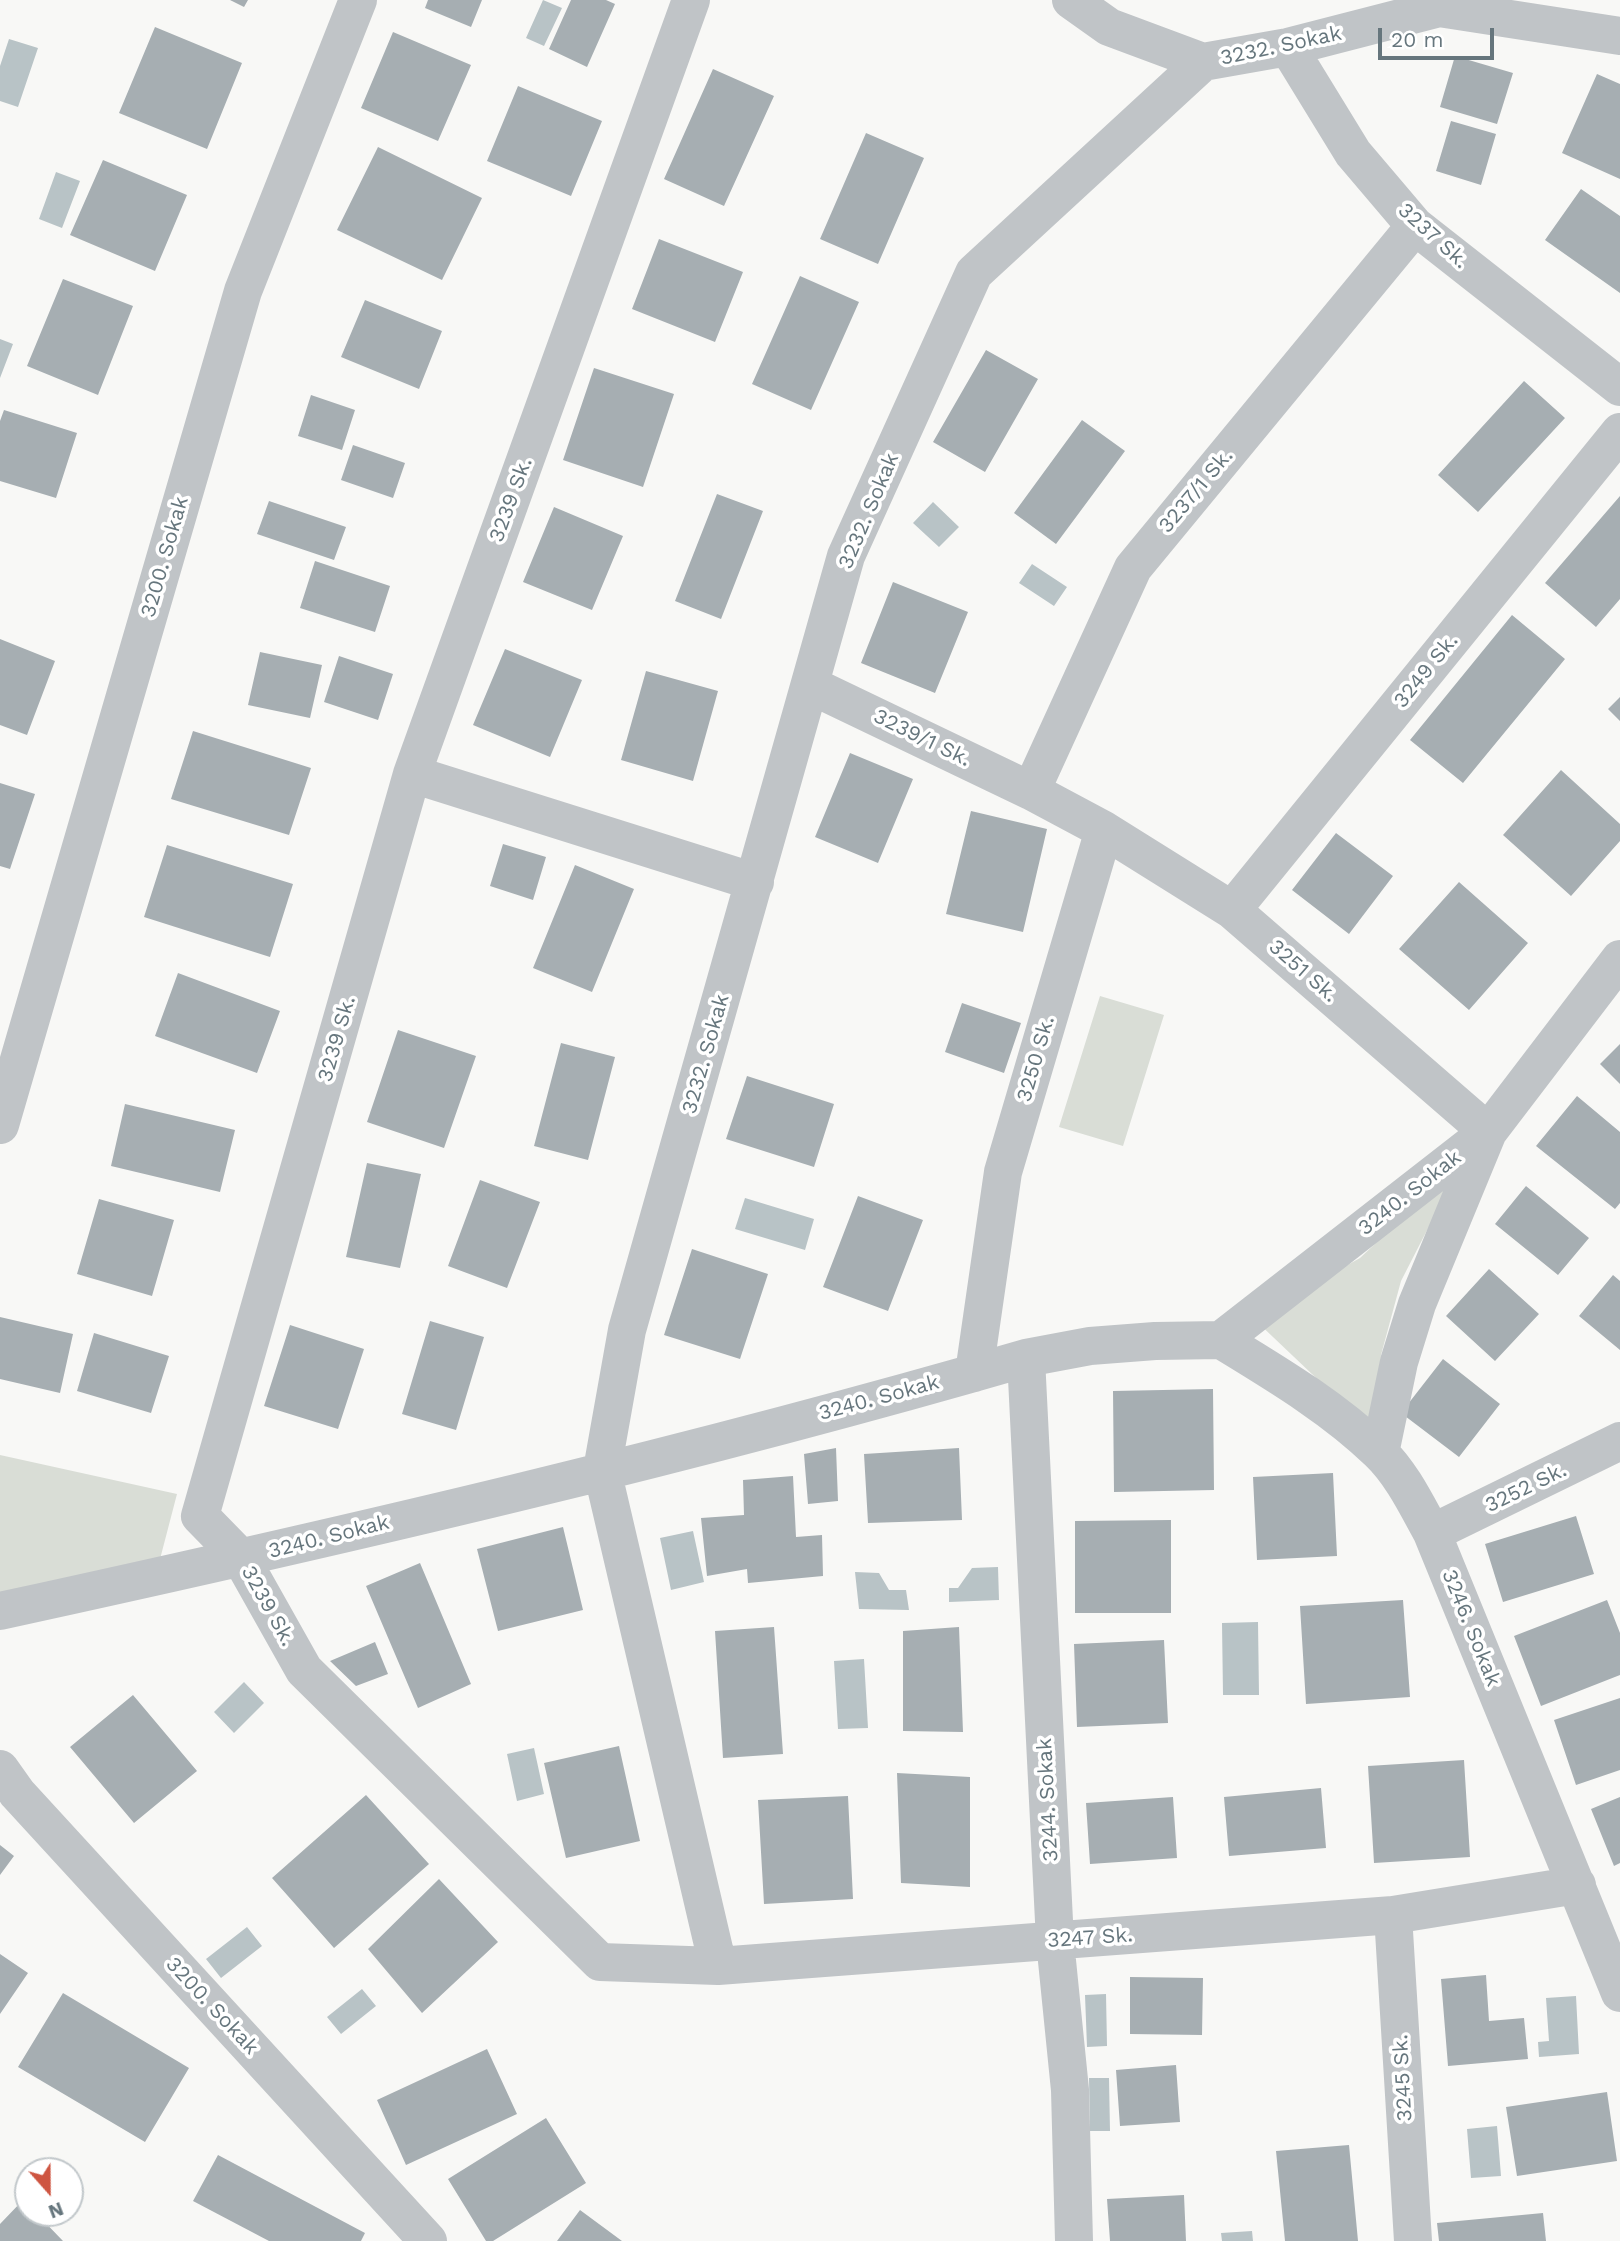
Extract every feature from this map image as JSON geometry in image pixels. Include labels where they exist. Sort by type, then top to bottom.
[{"type":"street","name":"3200. Sokak","points":[[0,1125],[243,291],[358,0]]},
{"type":"street","name":"3239 Sk.","points":[[600,1962],[303,1670],[241,1558],[200,1516],[412,774],[691,0]]},
{"type":"street","points":[[1072,0],[1109,27],[1203,62]]},
{"type":"street","name":"3232. Sokak","points":[[602,1470],[627,1331],[812,686],[846,556],[974,273],[1203,62],[1288,47],[1440,4],[1620,36]]},
{"type":"street","name":"3237 Sk.","points":[[1288,47],[1353,153],[1415,226],[1620,387]]},
{"type":"street","name":"3237/1 Sk.","points":[[1031,791],[1133,568],[1415,226]]},
{"type":"street","name":"3249 Sk.","points":[[1232,910],[1620,432]]},
{"type":"street","name":"3239/1 Sk.","points":[[812,686],[1031,791]]},
{"type":"street","points":[[412,774],[755,882]]},
{"type":"street","points":[[1031,791],[1104,831]]},
{"type":"street","name":"3251 Sk.","points":[[1104,831],[1232,910],[1488,1132]]},
{"type":"street","name":"3250 Sk.","points":[[974,1373],[1003,1172],[1104,831]]},
{"type":"street","name":"3240. Sokak","points":[[0,1611],[241,1558],[602,1470],[1027,1358],[1090,1346],[1221,1340],[1488,1132],[1620,959]]},
{"type":"street","points":[[1380,1453],[1399,1363],[1418,1304],[1488,1132]]},
{"type":"street","name":"3246. Sokak","points":[[1221,1340],[1272,1371],[1380,1453],[1410,1493],[1432,1534],[1620,1993]]},
{"type":"street","name":"3244. Sokak","points":[[1027,1358],[1055,1941],[1070,2090],[1074,2241]]},
{"type":"street","name":"3252 Sk.","points":[[1432,1534],[1620,1441]]},
{"type":"street","points":[[602,1470],[718,1966]]},
{"type":"street","name":"3200. Sokak","points":[[0,1769],[17,1793],[428,2241]]},
{"type":"street","name":"3247 Sk.","points":[[600,1962],[718,1966],[1393,1915],[1577,1885]]},
{"type":"street","name":"3245 Sk.","points":[[1393,1915],[1413,2241]]},
{"type":"shaded area","points":[[543,0],[562,8],[544,46],[526,38]]},
{"type":"shaded area","points":[[9,39],[38,48],[18,107],[0,101],[0,66]]},
{"type":"shaded area","points":[[56,172],[80,181],[62,228],[39,219]]},
{"type":"shaded area","points":[[0,339],[13,344],[0,378]]},
{"type":"shaded area","points":[[933,502],[959,527],[939,547],[913,523]]},
{"type":"shaded area","points":[[1032,564],[1067,587],[1054,606],[1019,583]]},
{"type":"shaded area","points":[[1100,996],[1164,1015],[1123,1146],[1059,1127]]},
{"type":"shaded area","points":[[1462,1162],[1401,1281],[1381,1355],[1374,1433],[1253,1318],[1360,1258]]},
{"type":"shaded area","points":[[745,1198],[814,1219],[805,1250],[735,1229]]},
{"type":"shaded area","points":[[0,1455],[177,1494],[159,1563],[0,1598]]},
{"type":"shaded area","points":[[693,1531],[704,1582],[671,1590],[660,1538]]},
{"type":"shaded area","points":[[998,1567],[999,1600],[949,1602],[949,1588],[958,1588],[972,1568]]},
{"type":"shaded area","points":[[855,1572],[879,1573],[889,1590],[906,1590],[909,1610],[859,1609]]},
{"type":"shaded area","points":[[1258,1622],[1259,1695],[1223,1695],[1222,1623]]},
{"type":"shaded area","points":[[864,1659],[868,1728],[838,1729],[834,1661]]},
{"type":"shaded area","points":[[244,1682],[264,1703],[234,1733],[214,1712]]},
{"type":"shaded area","points":[[534,1748],[544,1794],[517,1801],[507,1754]]},
{"type":"shaded area","points":[[247,1927],[262,1946],[221,1978],[206,1959]]},
{"type":"shaded area","points":[[362,1989],[376,2006],[341,2034],[327,2017]]},
{"type":"shaded area","points":[[1106,1994],[1107,2046],[1087,2047],[1085,1995]]},
{"type":"shaded area","points":[[1576,1996],[1579,2054],[1539,2057],[1538,2042],[1549,2041],[1546,1998]]},
{"type":"shaded area","points":[[1089,2078],[1109,2078],[1110,2131],[1090,2131]]},
{"type":"shaded area","points":[[1497,2126],[1501,2176],[1471,2178],[1467,2129]]},
{"type":"shaded area","points":[[1252,2231],[1253,2241],[1222,2241],[1221,2233]]},
{"type":"building","points":[[230,0],[248,0],[244,7]]},
{"type":"building","points":[[428,0],[482,0],[471,27],[425,8]]},
{"type":"building","points":[[571,0],[606,0],[615,4],[587,67],[549,49]]},
{"type":"building","points":[[155,27],[242,63],[207,149],[119,113]]},
{"type":"building","points":[[393,32],[471,65],[438,141],[361,108]]},
{"type":"building","points":[[1455,56],[1513,73],[1497,124],[1440,107]]},
{"type":"building","points":[[713,69],[774,96],[724,206],[664,179]]},
{"type":"building","points":[[1597,74],[1620,84],[1620,179],[1562,153]]},
{"type":"building","points":[[518,86],[602,121],[571,196],[487,161]]},
{"type":"building","points":[[1451,121],[1496,134],[1481,185],[1436,171]]},
{"type":"building","points":[[866,133],[924,158],[878,264],[820,239]]},
{"type":"building","points":[[378,147],[482,198],[442,280],[337,230]]},
{"type":"building","points":[[103,160],[187,195],[155,271],[70,235]]},
{"type":"building","points":[[1581,189],[1620,216],[1620,293],[1545,240]]},
{"type":"building","points":[[659,239],[743,272],[715,342],[632,309]]},
{"type":"building","points":[[800,276],[859,302],[811,410],[752,384]]},
{"type":"building","points":[[63,279],[133,306],[98,395],[27,366]]},
{"type":"building","points":[[365,300],[442,331],[419,389],[341,357]]},
{"type":"building","points":[[986,350],[1038,379],[985,472],[933,442]]},
{"type":"building","points":[[594,368],[674,394],[643,487],[563,460]]},
{"type":"building","points":[[1524,381],[1565,418],[1478,512],[1438,475]]},
{"type":"building","points":[[311,395],[355,410],[342,450],[298,436]]},
{"type":"building","points":[[4,410],[77,433],[56,498],[0,481],[0,421]]},
{"type":"building","points":[[1082,420],[1125,451],[1056,544],[1014,513]]},
{"type":"building","points":[[353,445],[405,463],[393,498],[341,480]]},
{"type":"building","points":[[717,494],[763,511],[721,619],[675,601]]},
{"type":"building","points":[[1620,496],[1620,599],[1596,627],[1545,583]]},
{"type":"building","points":[[269,501],[346,527],[334,560],[257,534]]},
{"type":"building","points":[[554,507],[623,536],[592,610],[523,582]]},
{"type":"building","points":[[315,561],[390,586],[375,632],[300,608]]},
{"type":"building","points":[[893,582],[968,612],[935,693],[861,663]]},
{"type":"building","points":[[1512,615],[1565,659],[1463,783],[1410,740]]},
{"type":"building","points":[[0,639],[55,661],[27,735],[0,725]]},
{"type":"building","points":[[505,649],[582,680],[550,757],[473,725]]},
{"type":"building","points":[[260,652],[322,665],[310,718],[248,705]]},
{"type":"building","points":[[339,656],[393,674],[378,720],[324,702]]},
{"type":"building","points":[[646,671],[718,691],[693,781],[621,760]]},
{"type":"building","points":[[1620,697],[1620,721],[1608,709]]},
{"type":"building","points":[[193,731],[311,768],[289,835],[171,799]]},
{"type":"building","points":[[850,753],[913,779],[878,863],[815,837]]},
{"type":"building","points":[[1561,770],[1620,824],[1620,841],[1571,896],[1503,835]]},
{"type":"building","points":[[0,783],[35,794],[10,869],[0,866]]},
{"type":"building","points":[[971,811],[1047,829],[1023,932],[946,914]]},
{"type":"building","points":[[1336,833],[1393,876],[1349,934],[1292,890]]},
{"type":"building","points":[[503,844],[546,857],[533,900],[490,886]]},
{"type":"building","points":[[167,845],[293,884],[270,957],[144,917]]},
{"type":"building","points":[[575,865],[634,889],[592,992],[533,968]]},
{"type":"building","points":[[1459,882],[1528,943],[1469,1010],[1399,949]]},
{"type":"building","points":[[178,973],[280,1011],[257,1073],[155,1036]]},
{"type":"building","points":[[962,1003],[1021,1023],[1004,1073],[945,1052]]},
{"type":"building","points":[[398,1030],[476,1056],[444,1148],[367,1122]]},
{"type":"building","points":[[561,1043],[615,1057],[588,1160],[534,1146]]},
{"type":"building","points":[[1620,1044],[1620,1084],[1600,1064]]},
{"type":"building","points":[[747,1076],[834,1104],[814,1167],[726,1139]]},
{"type":"building","points":[[1577,1096],[1620,1132],[1620,1203],[1615,1209],[1536,1146]]},
{"type":"building","points":[[125,1104],[235,1130],[220,1192],[111,1166]]},
{"type":"building","points":[[367,1163],[421,1174],[400,1268],[346,1257]]},
{"type":"building","points":[[480,1180],[540,1202],[507,1288],[448,1266]]},
{"type":"building","points":[[1526,1186],[1589,1238],[1558,1275],[1495,1224]]},
{"type":"building","points":[[858,1196],[923,1220],[888,1311],[823,1287]]},
{"type":"building","points":[[99,1199],[174,1220],[152,1296],[77,1274]]},
{"type":"building","points":[[692,1249],[768,1274],[740,1359],[664,1335]]},
{"type":"building","points":[[1489,1269],[1539,1314],[1495,1361],[1446,1316]]},
{"type":"building","points":[[1613,1275],[1620,1281],[1620,1350],[1579,1316]]},
{"type":"building","points":[[0,1317],[73,1334],[60,1393],[0,1379]]},
{"type":"building","points":[[430,1321],[484,1337],[456,1430],[402,1414]]},
{"type":"building","points":[[290,1325],[364,1349],[338,1429],[264,1406]]},
{"type":"building","points":[[94,1333],[169,1356],[151,1413],[77,1391]]},
{"type":"building","points":[[1443,1359],[1500,1404],[1459,1457],[1401,1413]]},
{"type":"building","points":[[1213,1389],[1214,1490],[1114,1492],[1113,1391]]},
{"type":"building","points":[[836,1448],[838,1501],[808,1504],[804,1454]]},
{"type":"building","points":[[959,1448],[962,1520],[868,1523],[864,1454]]},
{"type":"building","points":[[1333,1473],[1337,1556],[1257,1560],[1253,1477]]},
{"type":"building","points":[[793,1476],[796,1537],[822,1535],[823,1576],[748,1583],[747,1569],[707,1576],[701,1518],[744,1515],[743,1480]]},
{"type":"building","points":[[1576,1516],[1594,1574],[1503,1602],[1485,1544]]},
{"type":"building","points":[[1171,1520],[1171,1613],[1075,1613],[1075,1521]]},
{"type":"building","points":[[563,1527],[583,1610],[498,1631],[477,1549]]},
{"type":"building","points":[[420,1563],[471,1684],[418,1708],[366,1586]]},
{"type":"building","points":[[1403,1600],[1410,1697],[1306,1704],[1300,1606]]},
{"type":"building","points":[[1607,1600],[1620,1633],[1620,1675],[1541,1706],[1514,1636]]},
{"type":"building","points":[[774,1627],[783,1754],[723,1758],[715,1631]]},
{"type":"building","points":[[959,1627],[963,1732],[903,1731],[903,1631]]},
{"type":"building","points":[[1164,1640],[1168,1723],[1077,1727],[1074,1644]]},
{"type":"building","points":[[375,1642],[388,1674],[356,1686],[330,1661]]},
{"type":"building","points":[[133,1695],[197,1771],[134,1823],[70,1747]]},
{"type":"building","points":[[1620,1698],[1620,1770],[1576,1785],[1554,1720]]},
{"type":"building","points":[[619,1746],[640,1841],[566,1858],[544,1763]]},
{"type":"building","points":[[1464,1760],[1470,1857],[1374,1863],[1368,1766]]},
{"type":"building","points":[[897,1773],[970,1777],[970,1887],[901,1883]]},
{"type":"building","points":[[1321,1788],[1326,1848],[1229,1856],[1224,1797]]},
{"type":"building","points":[[366,1795],[429,1864],[334,1948],[272,1878]]},
{"type":"building","points":[[848,1796],[853,1899],[764,1904],[758,1800]]},
{"type":"building","points":[[1173,1797],[1177,1858],[1090,1864],[1086,1803]]},
{"type":"building","points":[[1620,1797],[1620,1863],[1614,1866],[1591,1809]]},
{"type":"building","points":[[0,1845],[14,1856],[0,1875]]},
{"type":"building","points":[[439,1879],[498,1942],[422,2013],[368,1949]]},
{"type":"building","points":[[0,1954],[28,1973],[0,2014]]},
{"type":"building","points":[[1486,1975],[1489,2021],[1524,2018],[1528,2059],[1448,2066],[1441,1979]]},
{"type":"building","points":[[1130,1977],[1203,1978],[1202,2035],[1130,2034]]},
{"type":"building","points":[[63,1993],[189,2068],[145,2142],[18,2067]]},
{"type":"building","points":[[487,2049],[517,2114],[406,2165],[377,2100]]},
{"type":"building","points":[[1176,2065],[1180,2122],[1120,2126],[1116,2070]]},
{"type":"building","points":[[1607,2092],[1617,2161],[1517,2176],[1506,2107]]},
{"type":"building","points":[[546,2118],[586,2183],[493,2241],[486,2241],[448,2179]]},
{"type":"building","points":[[1349,2145],[1358,2241],[1285,2241],[1276,2151]]},
{"type":"building","points":[[218,2155],[365,2233],[361,2241],[269,2241],[193,2201]]},
{"type":"building","points":[[1184,2195],[1186,2241],[1110,2241],[1107,2199]]},
{"type":"building","points":[[14,2209],[14,2227],[50,2227],[63,2241],[0,2241],[0,2224]]},
{"type":"building","points":[[580,2210],[622,2241],[557,2241]]},
{"type":"building","points":[[1543,2213],[1546,2241],[1439,2241],[1437,2223]]}]
